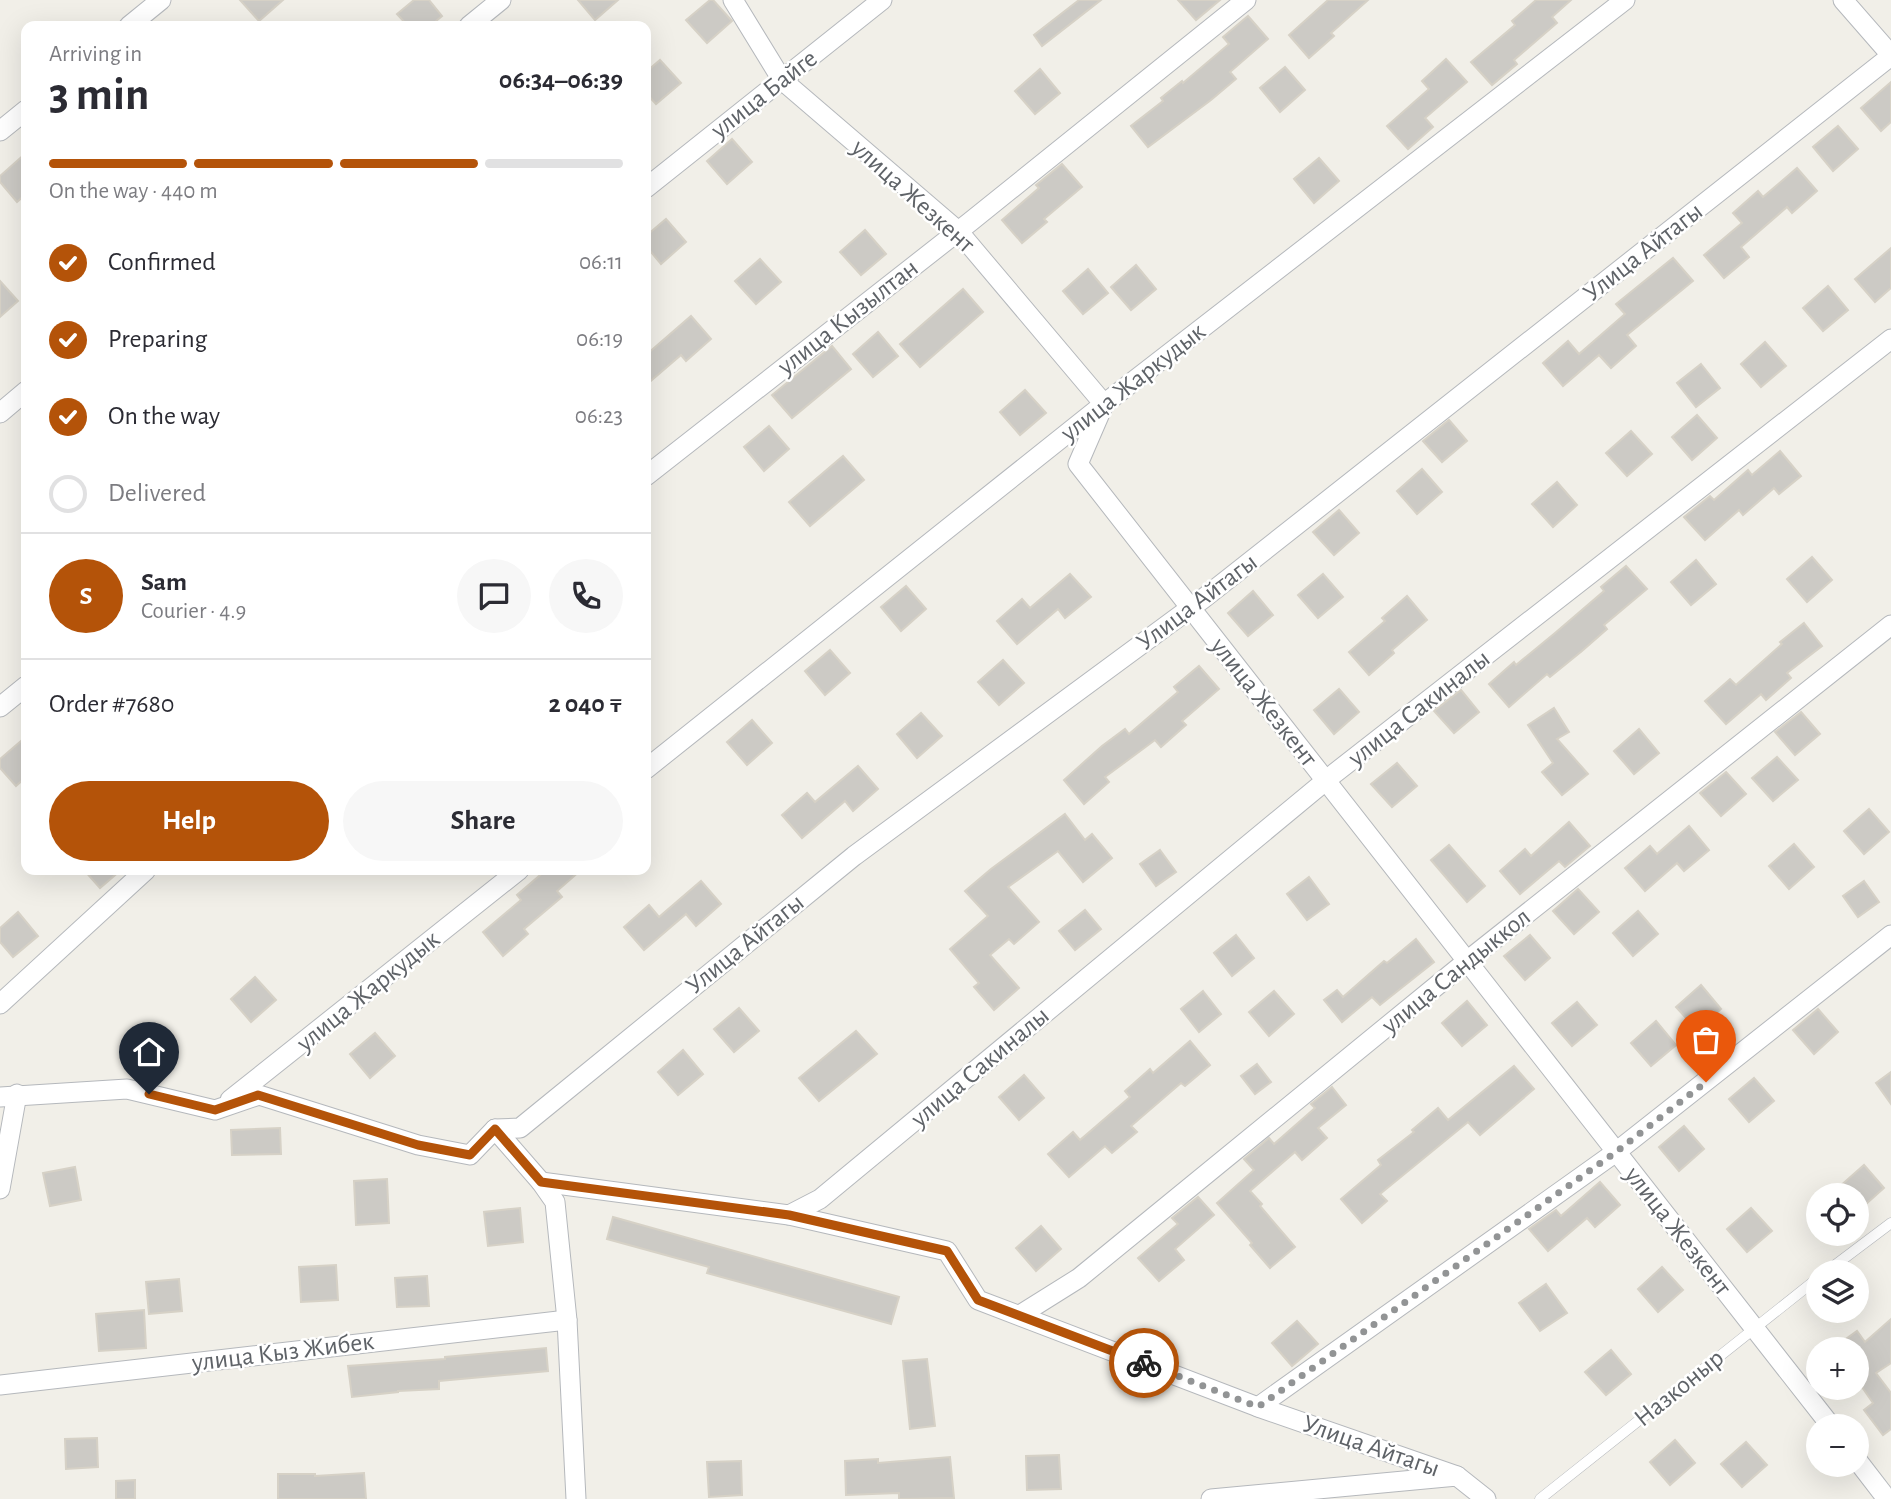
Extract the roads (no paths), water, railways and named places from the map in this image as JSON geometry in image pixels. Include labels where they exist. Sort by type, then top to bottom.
[{"type":"street","points":[[135,21],[161,0]]},
{"type":"street","points":[[475,21],[501,0]]},
{"type":"street","name":"улица Жезкент","points":[[733,0],[782,80],[958,231],[1104,404],[1078,464],[1821,1414]]},
{"type":"street","name":"улица Байге","points":[[651,184],[882,0]]},
{"type":"street","name":"улица Кызылтан","points":[[651,472],[1247,0]]},
{"type":"street","name":"улица Жаркудык","points":[[651,765],[1104,404],[1625,0]]},
{"type":"street","points":[[1843,0],[1891,56]]},
{"type":"street","name":"Улица Айтагы","points":[[495,1129],[520,1128],[854,856],[1191,608],[1891,56]]},
{"type":"street","points":[[0,131],[21,114]]},
{"type":"street","name":"улица Сакиналы","points":[[789,1215],[820,1199],[1326,781],[1891,339]]},
{"type":"street","points":[[0,413],[21,395]]},
{"type":"street","name":"улица Сандыккол","points":[[1020,1315],[1079,1278],[1467,961],[1891,625]]},
{"type":"street","points":[[0,707],[21,690]]},
{"type":"street","points":[[0,1004],[141,875]]},
{"type":"street","name":"улица Жаркудык","points":[[215,1110],[513,875]]},
{"type":"street","points":[[1258,1407],[1616,1152],[1891,935]]},
{"type":"street","points":[[0,1189],[9,1095],[127,1089],[215,1110],[258,1095],[418,1145],[470,1155],[495,1129],[555,1202],[567,1320],[576,1499]]},
{"type":"street","name":"Улица Айтагы","points":[[541,1182],[789,1215],[947,1251],[978,1300],[1258,1407],[1457,1476],[1486,1499]]},
{"type":"street","name":"улица Кыз Жибек","points":[[0,1385],[567,1320]]},
{"type":"street","points":[[1211,1499],[1457,1476]]},
{"type":"street","points":[[1869,1476],[1887,1499]]},
{"type":"lane","points":[[1842,1260],[1891,1223]]},
{"type":"lane","name":"Назконыр","points":[[1541,1499],[1806,1287]]}]
